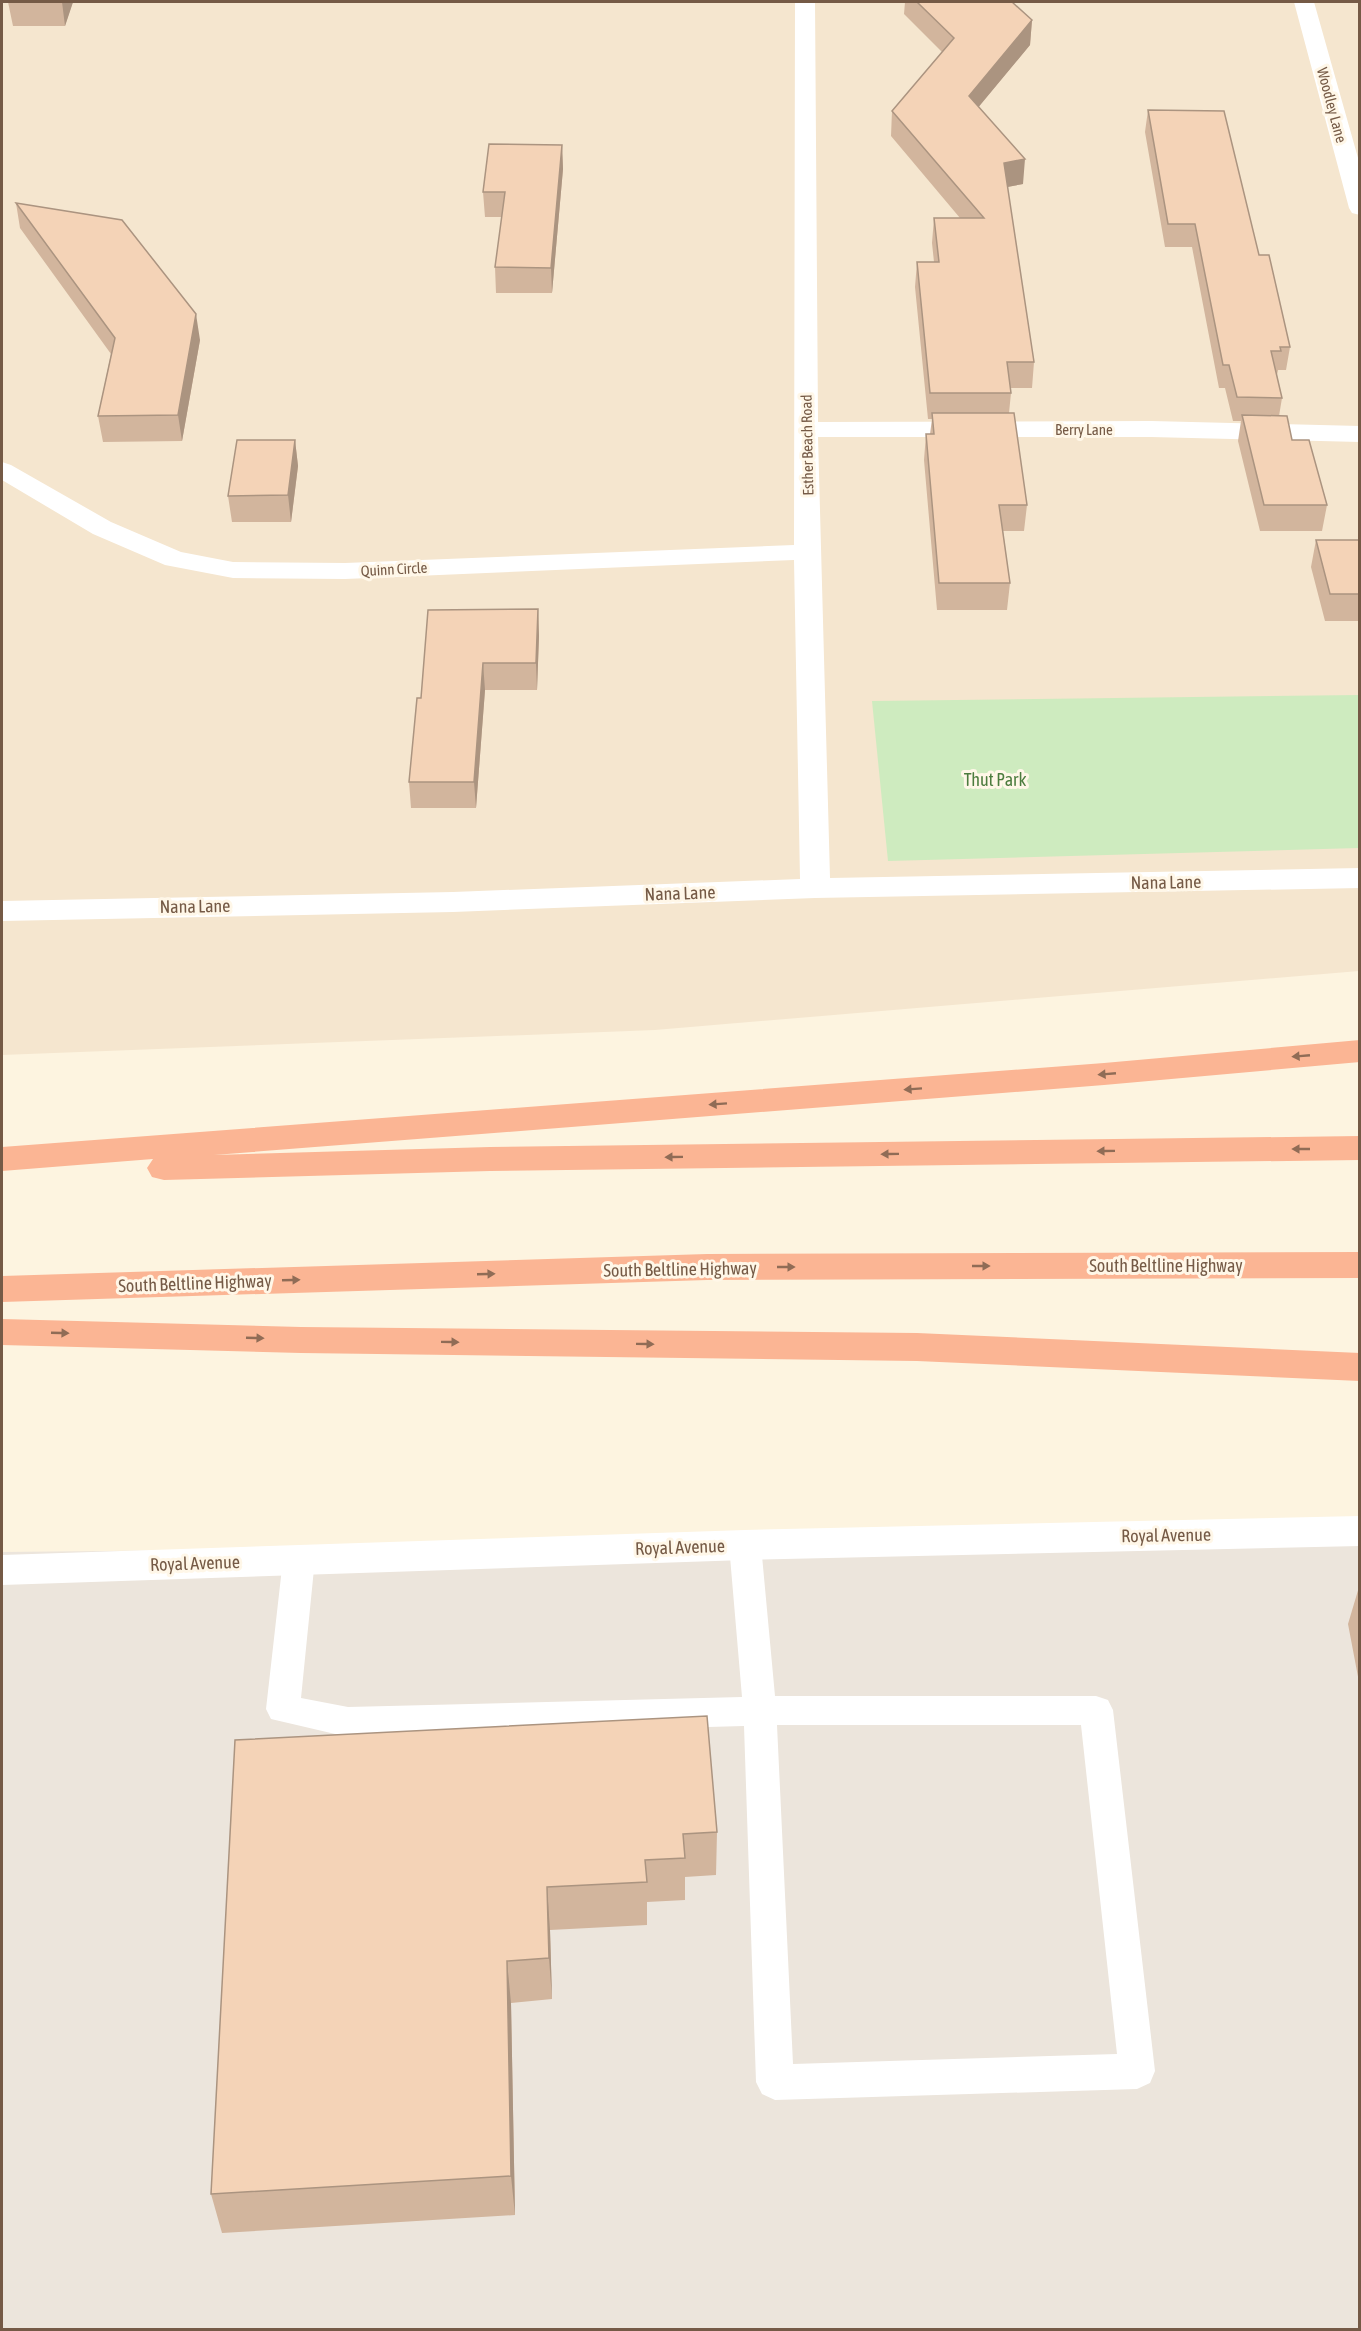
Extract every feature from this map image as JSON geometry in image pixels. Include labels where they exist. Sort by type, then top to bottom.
[{"type":"highway","points":[[2,1160],[1081,1076],[1359,1051]]},
{"type":"highway","points":[[2,1172],[490,1159],[1359,1149]]},
{"type":"highway","name":"South Beltline Highway","points":[[2,1289],[707,1268],[1359,1265]]},
{"type":"highway","points":[[2,1332],[301,1340],[918,1347],[1359,1367]]},
{"type":"street","name":"Esther Beach Road","points":[[805,2],[804,276],[808,430],[809,702],[815,888]]},
{"type":"street","name":"Woodley Lane","points":[[1304,2],[1359,208]]},
{"type":"street","name":"Berry Lane","points":[[808,430],[1151,429],[1359,434]]},
{"type":"street","name":"Quinn Circle","points":[[2,470],[102,528],[174,559],[233,570],[345,571],[808,552]]},
{"type":"street","name":"Nana Lane","points":[[2,911],[453,902],[815,888],[1359,878]]},
{"type":"street","name":"Royal Avenue","points":[[2,1570],[745,1545],[1359,1531]]},
{"type":"lane","points":[[299,1559],[283,1709],[348,1722],[760,1711],[1095,1710],[1137,2072],[775,2082],[760,1711],[745,1545]]},
{"type":"shaded area","points":[[2,2],[1359,2],[1359,971],[655,1030],[2,1055]]},
{"type":"shaded area","points":[[1359,1531],[1359,2329],[2,2329],[2,1552],[745,1545]]},
{"type":"green space","name":"Thut Park","points":[[1359,695],[1359,848],[888,861],[872,701]]},
{"type":"building","points":[[917,2],[1012,2],[1032,20],[969,96],[1025,159],[1004,163],[1034,362],[1007,362],[1011,393],[930,393],[917,262],[939,262],[934,218],[984,218],[892,111],[954,38]]},
{"type":"building","points":[[1148,110],[1224,111],[1259,255],[1269,255],[1290,347],[1280,347],[1281,351],[1271,351],[1282,398],[1237,397],[1229,365],[1223,365],[1195,224],[1168,224]]},
{"type":"building","points":[[489,144],[562,145],[551,268],[495,267],[505,192],[483,192]]},
{"type":"building","points":[[16,203],[122,220],[196,314],[178,415],[98,416],[115,338]]},
{"type":"building","points":[[932,413],[1014,413],[1027,505],[999,505],[1010,583],[939,583],[926,434],[934,434]]},
{"type":"building","points":[[1242,415],[1287,416],[1292,440],[1309,440],[1327,505],[1264,505]]},
{"type":"building","points":[[237,440],[295,440],[288,495],[228,496]]},
{"type":"building","points":[[1316,540],[1359,540],[1359,594],[1330,594]]},
{"type":"building","points":[[538,609],[536,663],[483,663],[474,782],[409,782],[417,698],[421,698],[428,610]]},
{"type":"building","points":[[707,1716],[717,1832],[683,1834],[685,1858],[645,1860],[647,1882],[547,1887],[549,1958],[507,1961],[511,2176],[211,2194],[235,1740]]}]
